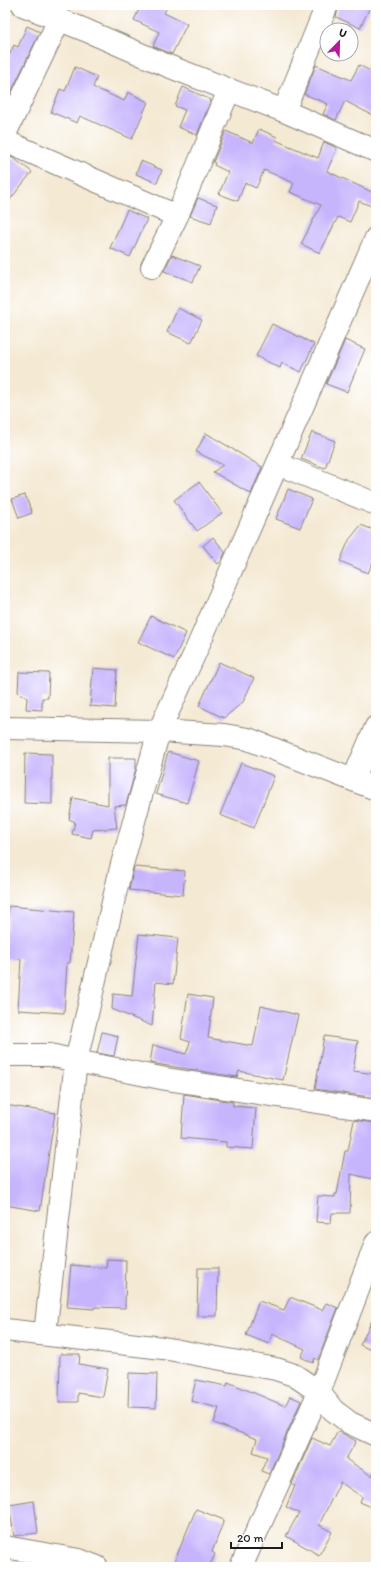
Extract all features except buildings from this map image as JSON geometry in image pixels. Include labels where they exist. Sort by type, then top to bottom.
[{"type":"street","points":[[284,111],[327,5]]},
{"type":"street","points":[[34,7],[60,20],[168,66],[284,111],[376,151]]},
{"type":"street","points":[[5,134],[60,20]]},
{"type":"street","points":[[152,268],[177,216],[229,90]]},
{"type":"street","points":[[5,141],[177,216]]},
{"type":"street","points":[[45,1334],[76,1061],[121,868],[159,730],[194,655],[376,238]]},
{"type":"street","points":[[278,464],[376,504]]},
{"type":"street","points":[[353,780],[376,727]]},
{"type":"street","points":[[5,728],[159,730],[224,735],[248,739],[376,789]]},
{"type":"street","points":[[5,1055],[50,1055],[166,1079],[376,1111]]},
{"type":"street","points":[[241,1567],[319,1392],[376,1243]]},
{"type":"street","points":[[5,1330],[163,1348],[276,1369],[294,1375],[319,1392],[333,1410],[350,1423],[376,1435]]},
{"type":"street","points":[[5,1547],[78,1560],[97,1567]]}]
